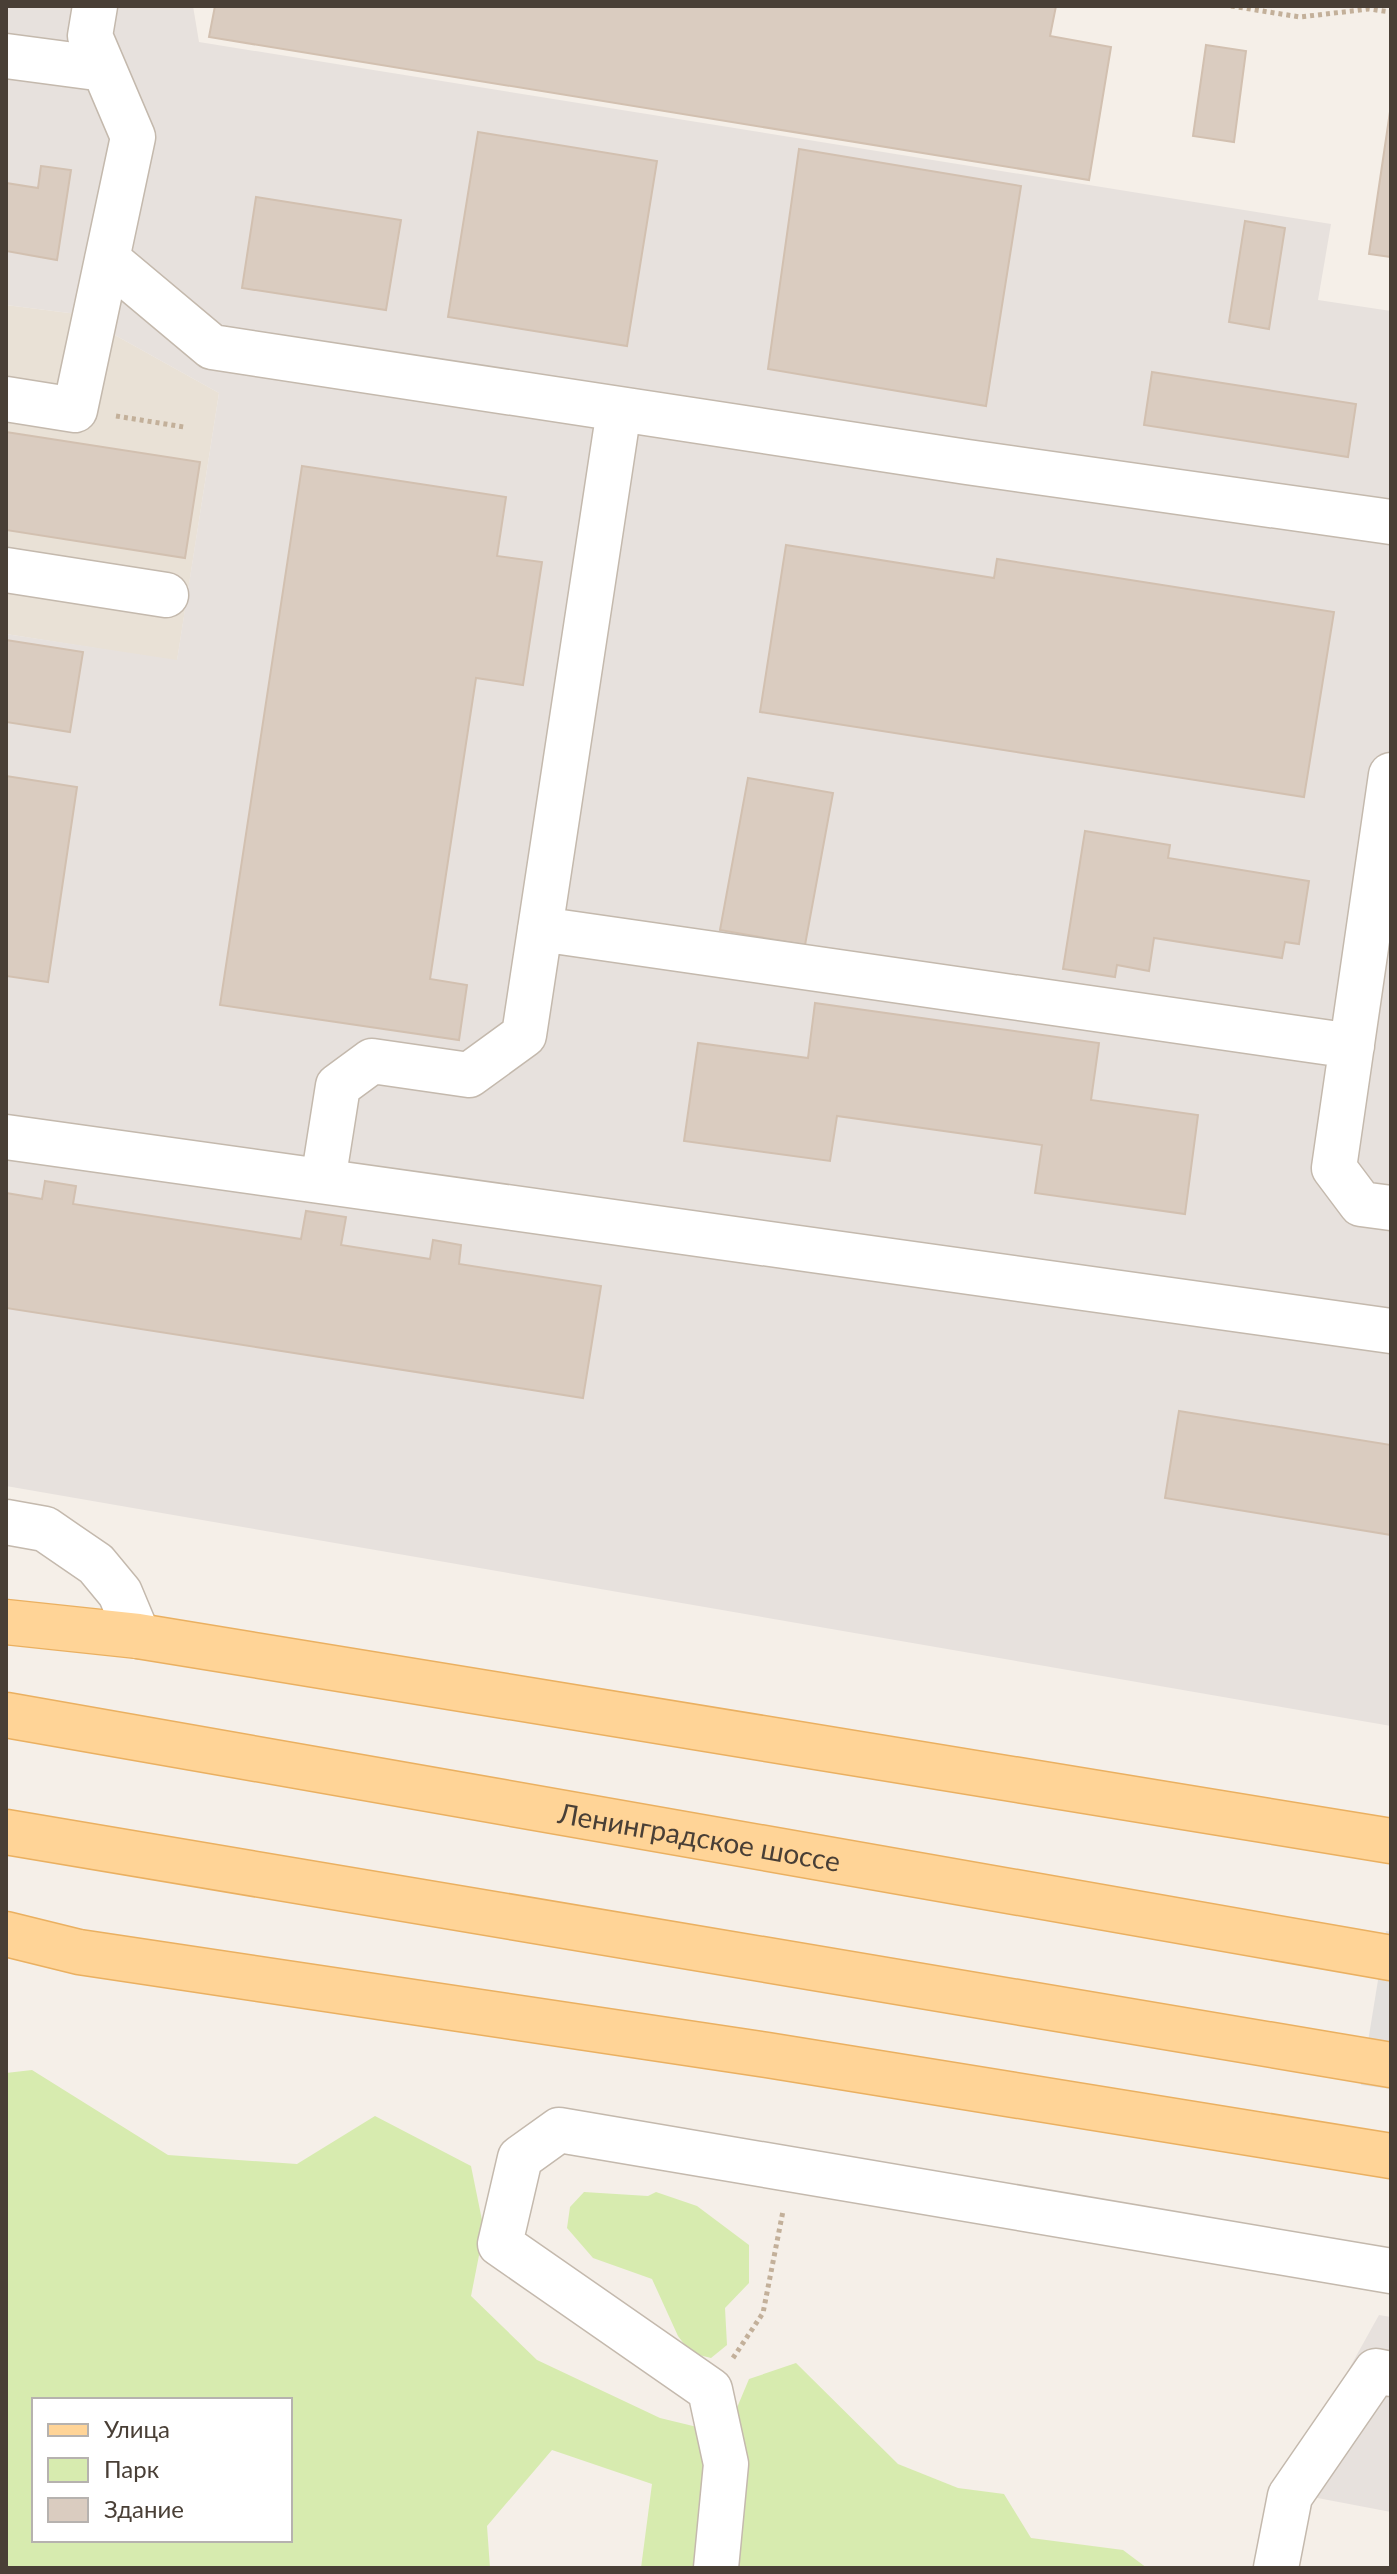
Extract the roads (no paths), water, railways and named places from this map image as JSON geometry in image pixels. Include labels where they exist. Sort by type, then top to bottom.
[{"type":"main road","points":[[6,1622],[138,1636],[1391,1841]]},
{"type":"main road","name":"Ленинградское шоссе","points":[[6,1715],[1380,1956]]},
{"type":"main road","points":[[6,1832],[1372,2062]]},
{"type":"main road","points":[[6,1934],[79,1952],[767,2055],[1391,2156]]},
{"type":"lane","points":[[6,399],[75,410],[133,137],[90,36],[95,6]]},
{"type":"lane","points":[[6,56],[104,69]]},
{"type":"lane","points":[[107,259],[212,347],[619,410],[1391,522]]},
{"type":"lane","points":[[323,1181],[338,1086],[372,1061],[469,1075],[524,1035],[619,410]]},
{"type":"lane","points":[[6,570],[166,595]]},
{"type":"lane","points":[[1391,775],[1334,1168],[1361,1204],[1391,1208]]},
{"type":"lane","points":[[540,929],[1352,1046]]},
{"type":"lane","points":[[6,1137],[1391,1331]]},
{"type":"lane","points":[[6,1522],[45,1529],[96,1564],[120,1593],[138,1636]]},
{"type":"lane","points":[[716,2568],[726,2464],[710,2390],[500,2244],[520,2158],[559,2130],[1391,2271]]},
{"type":"lane","points":[[1276,2568],[1290,2496],[1376,2371],[1391,2374]]}]
